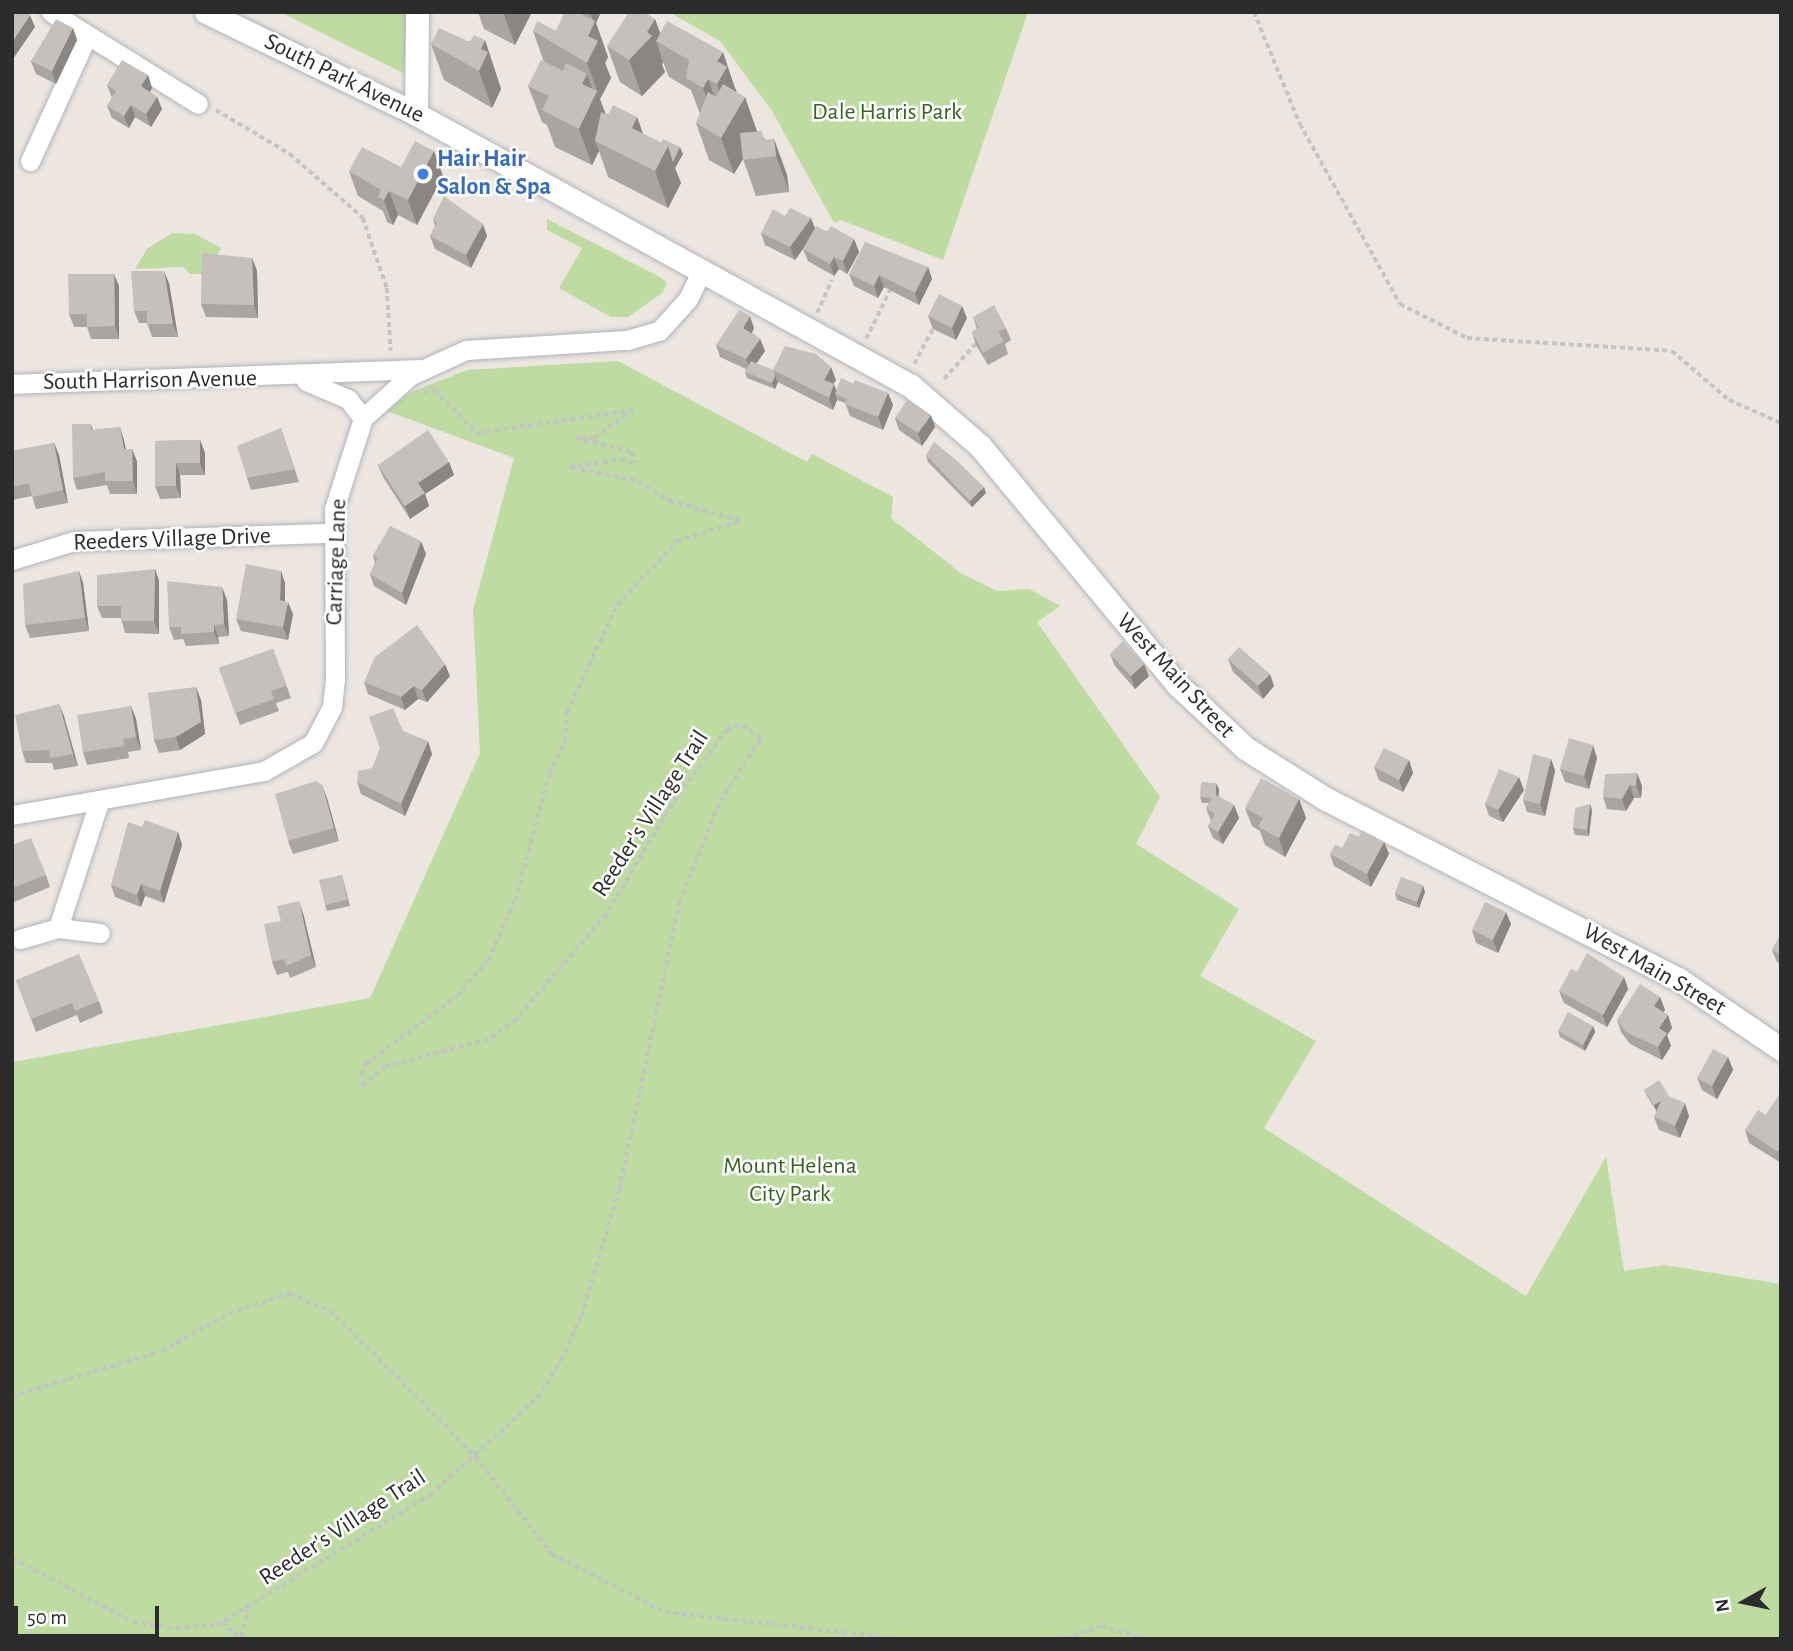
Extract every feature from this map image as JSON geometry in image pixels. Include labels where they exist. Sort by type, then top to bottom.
[{"type":"street","points":[[51,12],[87,37],[198,103]]},
{"type":"street","name":"South Park Avenue","points":[[206,12],[244,20],[701,272]]},
{"type":"street","points":[[416,12],[421,66],[416,114]]},
{"type":"street","points":[[30,161],[87,37]]},
{"type":"street","name":"Carriage Lane","points":[[12,815],[99,802],[264,771],[313,743],[332,707],[335,679],[334,533],[343,464],[363,418],[389,392],[422,369],[486,347],[627,341],[659,331],[688,299],[701,272]]},
{"type":"street","name":"West Main Street","points":[[701,272],[911,386],[960,424],[1178,685],[1245,748],[1326,799],[1678,979],[1781,1049]]},
{"type":"street","name":"South Harrison Avenue","points":[[12,384],[288,377],[422,369]]},
{"type":"street","name":"South Harrison Avenue","points":[[288,377],[333,390],[363,418]]},
{"type":"street","name":"Reeders Village Drive","points":[[12,559],[74,541],[334,533]]},
{"type":"street","points":[[58,928],[99,802]]},
{"type":"street","points":[[20,939],[58,928],[100,933]]},
{"type":"path","points":[[1254,12],[1300,124],[1400,304],[1467,338],[1672,351],[1729,400],[1781,424]]},
{"type":"path","points":[[198,103],[290,155],[363,218],[387,288],[392,360]]},
{"type":"path","points":[[821,304],[832,280]]},
{"type":"path","points":[[866,340],[890,290]]},
{"type":"path","points":[[913,365],[933,329]]},
{"type":"path","points":[[944,379],[965,349],[982,338]]},
{"type":"path","name":"Reeder's Village Trail","points":[[12,1558],[134,1622],[176,1628],[221,1623],[248,1610],[387,1527],[476,1457],[537,1398],[581,1316],[619,1190],[679,903],[720,801],[761,738],[739,725],[727,730],[677,797],[606,915],[516,1020],[488,1040],[385,1067],[363,1086],[361,1075],[366,1063],[457,996],[488,960],[519,888],[550,774],[565,742],[567,712],[617,606],[677,541],[740,521],[672,502],[635,481],[569,467],[621,459],[635,463],[632,452],[576,439],[594,439],[633,410],[478,433],[435,390],[389,392]]},
{"type":"path","points":[[12,1396],[162,1351],[229,1313],[290,1294],[330,1311],[476,1457],[552,1555],[665,1612],[903,1639]]},
{"type":"path","points":[[221,1623],[242,1638],[248,1610]]},
{"type":"path","points":[[1054,1639],[1067,1638],[1101,1626],[1147,1639]]},
{"type":"green space","points":[[280,12],[407,12],[405,74]]},
{"type":"green space","name":"Dale Harris Park","points":[[669,12],[1028,12],[943,260],[841,220],[834,223],[772,111],[720,41]]},
{"type":"green space","points":[[547,219],[660,277],[667,283],[662,293],[628,317],[611,317],[559,288],[582,248],[547,230]]},
{"type":"green space","points":[[172,233],[195,234],[221,248],[207,274],[190,274],[184,267],[135,269],[147,249]]},
{"type":"green space","name":"Mount Helena City Park","points":[[618,361],[807,462],[812,454],[893,497],[891,518],[962,574],[997,591],[1029,589],[1060,606],[1037,622],[1160,797],[1136,844],[1239,909],[1200,976],[1316,1041],[1264,1128],[1526,1296],[1606,1157],[1624,1271],[1664,1265],[1781,1284],[1781,1639],[12,1639],[12,1062],[370,998],[480,753],[473,610],[514,458],[387,411],[411,392],[467,370]]},
{"type":"building","points":[[12,12],[25,12],[30,15],[12,42]]},
{"type":"building","points":[[565,12],[577,12],[595,21],[588,36],[598,41],[587,63],[533,31],[537,21],[556,31]]},
{"type":"building","points":[[629,12],[644,12],[655,19],[647,32],[652,36],[629,60],[607,46]]},
{"type":"building","points":[[56,19],[73,28],[52,71],[31,61]]},
{"type":"building","points":[[667,21],[723,52],[717,61],[727,67],[717,84],[708,79],[703,88],[686,78],[689,60],[656,41]]},
{"type":"building","points":[[439,28],[470,42],[474,35],[485,40],[481,49],[488,52],[479,71],[431,44]]},
{"type":"building","points":[[122,60],[148,75],[141,86],[157,97],[146,114],[131,105],[124,116],[107,106],[116,91],[107,85]]},
{"type":"building","points":[[541,60],[563,71],[566,63],[587,74],[582,84],[597,91],[579,129],[542,110],[549,96],[528,86]]},
{"type":"building","points":[[723,84],[745,97],[721,138],[696,123],[708,92],[716,97]]},
{"type":"building","points":[[613,105],[637,117],[632,128],[668,146],[655,171],[595,141],[601,112],[608,115]]},
{"type":"building","points":[[762,131],[764,140],[774,139],[776,156],[743,160],[740,133]]},
{"type":"building","points":[[663,139],[680,147],[673,162],[668,146],[661,143]]},
{"type":"building","points":[[415,141],[434,151],[408,200],[389,191],[384,200],[378,197],[381,190],[349,171],[362,147],[401,167]]},
{"type":"building","points":[[444,196],[483,224],[466,255],[430,236],[437,223],[433,219]]},
{"type":"building","points":[[790,208],[811,218],[790,247],[761,233],[773,209],[785,216]]},
{"type":"building","points":[[816,226],[827,232],[831,226],[854,239],[843,261],[834,257],[830,264],[803,249]]},
{"type":"building","points":[[865,242],[928,267],[915,293],[879,275],[874,286],[849,274]]},
{"type":"building","points":[[202,253],[252,258],[254,305],[201,304]]},
{"type":"building","points":[[131,271],[164,271],[173,324],[147,324],[147,311],[134,311]]},
{"type":"building","points":[[68,274],[114,274],[115,326],[87,327],[87,314],[69,314]]},
{"type":"building","points":[[939,294],[962,306],[952,328],[928,316]]},
{"type":"building","points":[[994,305],[1006,328],[998,332],[1004,341],[983,353],[972,332],[979,328],[973,317]]},
{"type":"building","points":[[739,310],[750,316],[743,328],[760,339],[746,359],[716,345]]},
{"type":"building","points":[[785,346],[816,354],[831,367],[824,380],[834,384],[829,398],[773,370]]},
{"type":"building","points":[[751,361],[773,370],[775,376],[772,383],[745,372]]},
{"type":"building","points":[[841,378],[854,384],[847,399],[835,394]]},
{"type":"building","points":[[855,380],[888,393],[878,417],[845,404]]},
{"type":"building","points":[[908,399],[931,415],[918,433],[895,418]]},
{"type":"building","points":[[72,424],[91,424],[91,430],[120,427],[124,449],[132,449],[133,481],[105,481],[105,472],[73,478]]},
{"type":"building","points":[[281,428],[294,469],[247,478],[237,446]]},
{"type":"building","points":[[428,430],[449,462],[418,483],[425,493],[405,506],[378,465]]},
{"type":"building","points":[[200,440],[200,463],[176,463],[176,486],[155,486],[155,441]]},
{"type":"building","points":[[934,442],[984,487],[970,501],[926,455]]},
{"type":"building","points":[[54,443],[63,490],[32,497],[29,483],[12,487],[12,451]]},
{"type":"building","points":[[390,526],[421,541],[402,593],[370,574],[378,558],[373,555]]},
{"type":"building","points":[[246,564],[281,571],[280,600],[288,602],[283,627],[236,619]]},
{"type":"building","points":[[155,569],[154,621],[121,621],[121,606],[97,606],[97,575]]},
{"type":"building","points":[[79,571],[85,618],[25,625],[23,584]]},
{"type":"building","points":[[167,581],[222,587],[224,624],[214,625],[214,632],[181,634],[181,627],[169,627]]},
{"type":"building","points":[[417,625],[445,664],[422,690],[414,686],[401,697],[364,682],[375,657]]},
{"type":"building","points":[[1123,641],[1144,664],[1131,676],[1110,654]]},
{"type":"building","points":[[1239,647],[1270,674],[1258,686],[1228,659]]},
{"type":"building","points":[[273,649],[286,686],[271,691],[274,699],[235,713],[219,668]]},
{"type":"building","points":[[196,687],[201,722],[176,737],[154,740],[148,693]]},
{"type":"building","points":[[59,704],[73,754],[50,758],[49,750],[22,751],[15,715]]},
{"type":"building","points":[[131,706],[136,737],[123,739],[124,746],[83,752],[77,715]]},
{"type":"building","points":[[393,708],[403,731],[428,741],[401,804],[357,782],[358,771],[372,768],[380,748],[369,717]]},
{"type":"building","points":[[1569,738],[1593,745],[1584,776],[1560,769]]},
{"type":"building","points":[[1384,748],[1409,760],[1399,780],[1374,767]]},
{"type":"building","points":[[1533,754],[1551,759],[1540,804],[1523,800]]},
{"type":"building","points":[[1499,769],[1519,777],[1498,810],[1485,804]]},
{"type":"building","points":[[1637,773],[1636,786],[1630,785],[1622,799],[1603,797],[1605,774]]},
{"type":"building","points":[[1261,778],[1299,799],[1279,838],[1258,827],[1263,818],[1245,808]]},
{"type":"building","points":[[316,781],[322,785],[334,828],[288,841],[275,794]]},
{"type":"building","points":[[1201,782],[1216,783],[1216,795],[1212,798],[1200,797]]},
{"type":"building","points":[[1214,794],[1234,805],[1218,832],[1208,826],[1215,814],[1206,808]]},
{"type":"building","points":[[1590,804],[1587,830],[1573,828],[1575,808]]},
{"type":"building","points":[[145,820],[178,832],[160,891],[141,884],[137,895],[111,885],[128,822],[142,827]]},
{"type":"building","points":[[1362,830],[1384,842],[1367,874],[1330,854],[1335,845],[1342,848],[1350,833],[1359,837]]},
{"type":"building","points":[[31,838],[46,875],[12,888],[12,845]]},
{"type":"building","points":[[342,875],[347,900],[325,905],[319,880]]},
{"type":"building","points":[[1401,877],[1423,885],[1417,902],[1395,893]]},
{"type":"building","points":[[299,901],[311,955],[286,966],[284,959],[272,962],[264,924],[281,921],[277,906]]},
{"type":"building","points":[[1485,902],[1506,912],[1493,940],[1472,930]]},
{"type":"building","points":[[1781,934],[1781,955],[1772,950]]},
{"type":"building","points":[[1587,953],[1624,977],[1603,1015],[1559,991],[1571,969],[1577,972]]},
{"type":"building","points":[[79,954],[99,1001],[75,1011],[72,1003],[31,1019],[16,980]]},
{"type":"building","points":[[1640,984],[1660,997],[1654,1006],[1668,1015],[1659,1028],[1667,1033],[1658,1047],[1626,1032],[1617,1020]]},
{"type":"building","points":[[1568,1012],[1593,1026],[1583,1045],[1558,1031]]},
{"type":"building","points":[[1713,1049],[1728,1057],[1712,1086],[1697,1078]]},
{"type":"building","points":[[1659,1080],[1669,1096],[1664,1094],[1661,1101],[1654,1105],[1644,1090]]},
{"type":"building","points":[[1781,1092],[1781,1146],[1778,1152],[1745,1130],[1758,1110],[1766,1115]]},
{"type":"building","points":[[1664,1094],[1685,1103],[1675,1126],[1654,1117]]},
{"type":"place","name":"Hair Hair Salon & Spa","points":[[423,174]]}]
